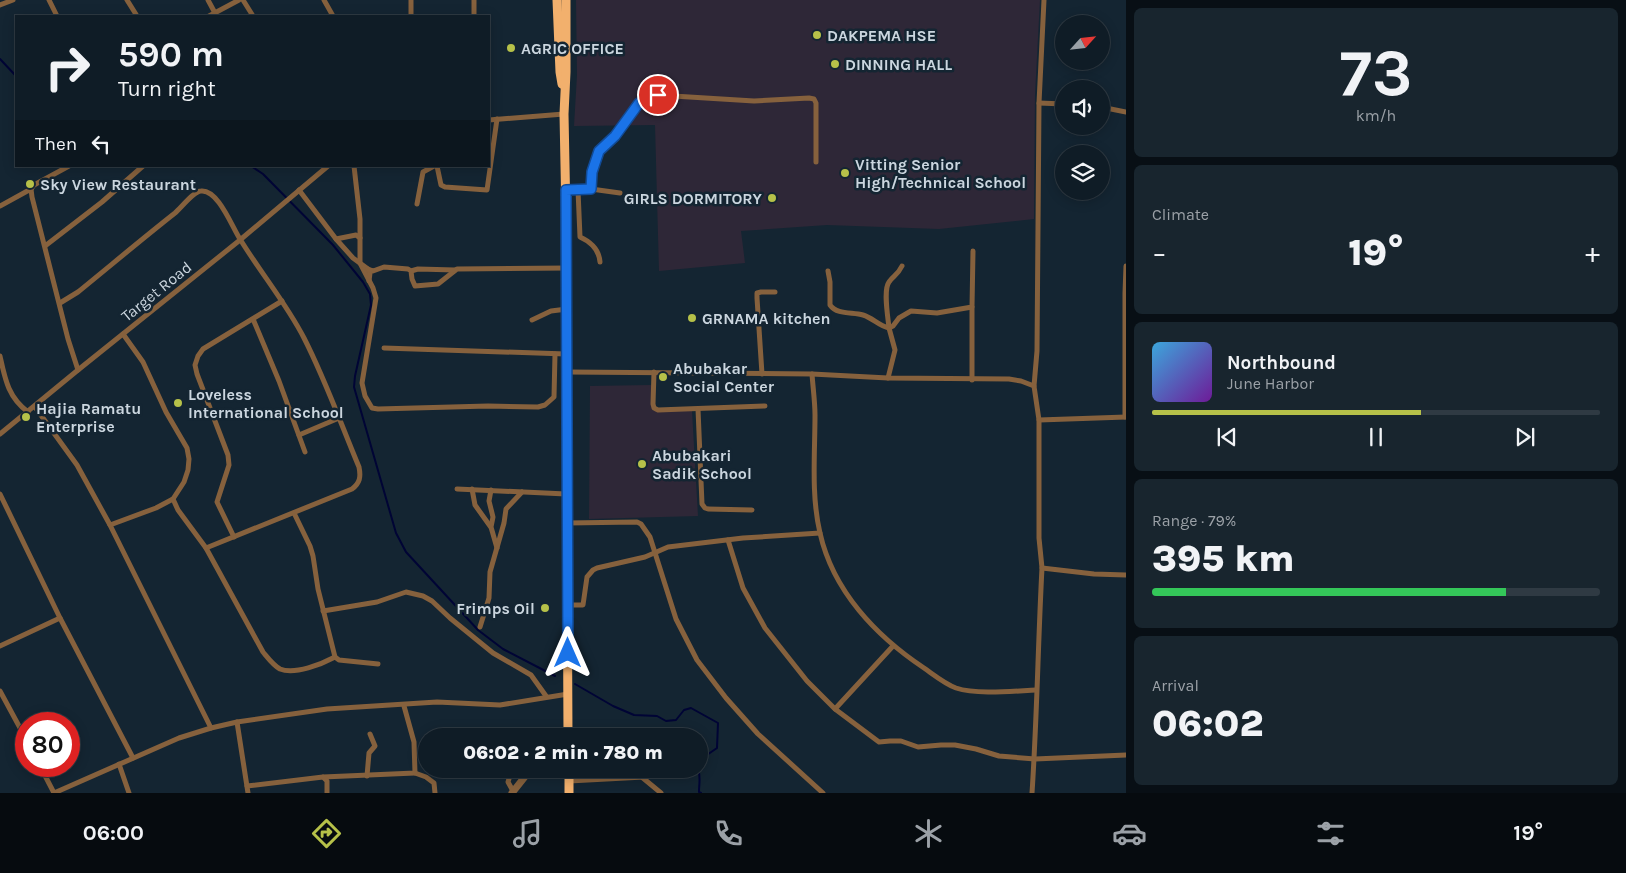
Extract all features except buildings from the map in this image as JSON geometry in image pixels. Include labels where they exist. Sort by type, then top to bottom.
[{"type":"highway","points":[[557,0],[560,72],[565,96]]},
{"type":"highway","points":[[566,0],[564,114],[567,268],[567,728]]},
{"type":"highway","points":[[569,778],[569,793]]},
{"type":"street","points":[[0,5],[13,0]]},
{"type":"street","points":[[49,0],[56,15]]},
{"type":"street","points":[[126,0],[136,15]]},
{"type":"street","points":[[208,0],[215,13]]},
{"type":"street","points":[[211,15],[241,0],[251,15]]},
{"type":"street","points":[[324,0],[332,15]]},
{"type":"street","points":[[411,0],[411,15]]},
{"type":"street","points":[[474,0],[474,15]]},
{"type":"street","points":[[1032,793],[1042,568],[1039,538],[1039,420],[1034,386],[1037,351],[1039,264],[1039,103],[1044,0]]},
{"type":"street","points":[[591,189],[592,172],[599,151],[615,136],[639,103],[658,95],[754,101],[814,99],[816,103],[816,162]]},
{"type":"street","points":[[1039,103],[1055,104]]},
{"type":"street","points":[[1110,109],[1126,112]]},
{"type":"street","points":[[490,120],[564,114]]},
{"type":"street","points":[[435,167],[441,185],[445,187],[487,190],[497,119]]},
{"type":"street","points":[[0,206],[32,188],[39,181],[67,167]]},
{"type":"street","points":[[45,246],[95,208],[142,167]]},
{"type":"street","name":"Target Road","points":[[0,434],[240,240],[327,167]]},
{"type":"street","points":[[354,167],[360,238],[360,263],[376,292],[376,306],[362,383],[365,396],[372,408],[504,406],[538,408],[554,397],[555,354]]},
{"type":"street","points":[[417,204],[423,172],[433,167]]},
{"type":"street","points":[[32,188],[32,197],[68,339],[78,370]]},
{"type":"street","points":[[566,190],[591,189],[620,192]]},
{"type":"street","points":[[578,190],[580,237],[597,249],[600,262]]},
{"type":"street","points":[[60,304],[78,292],[178,210],[197,192],[201,191],[207,192],[223,206],[240,240],[282,301],[303,337],[321,374],[358,467],[360,477],[358,484],[352,489],[206,548]]},
{"type":"street","points":[[297,191],[353,258],[374,271],[384,267],[402,268],[411,271],[418,269],[567,268]]},
{"type":"street","points":[[336,239],[356,236],[360,238]]},
{"type":"street","points":[[972,251],[972,380]]},
{"type":"street","points":[[888,378],[895,350],[888,328],[886,290],[888,282],[897,276],[902,266]]},
{"type":"street","points":[[1039,420],[1126,417],[1124,293],[1126,266]]},
{"type":"street","points":[[368,269],[370,273],[369,281]]},
{"type":"street","points":[[411,271],[412,279],[416,286],[432,286],[442,282],[455,270]]},
{"type":"street","points":[[828,271],[831,293],[830,305],[832,308],[837,312],[865,316],[888,328]]},
{"type":"street","points":[[762,374],[757,293],[775,292]]},
{"type":"street","points":[[234,537],[217,502],[228,465],[228,455],[205,397],[195,365],[203,349],[282,301]]},
{"type":"street","points":[[888,328],[911,311],[937,313],[972,307]]},
{"type":"street","points":[[532,320],[552,311],[567,309]]},
{"type":"street","points":[[253,319],[304,452]]},
{"type":"street","points":[[110,525],[156,508],[173,498],[184,482],[189,459],[187,448],[166,412],[143,362],[123,334]]},
{"type":"street","points":[[384,348],[566,354]]},
{"type":"street","points":[[0,356],[12,396],[18,405],[28,412]]},
{"type":"street","points":[[566,372],[812,374],[888,378],[1009,379],[1034,386]]},
{"type":"street","points":[[654,372],[654,408],[658,410],[765,406]]},
{"type":"street","points":[[812,374],[815,413],[815,500],[820,532],[830,562],[857,610],[892,646],[956,688],[971,690],[1036,690]]},
{"type":"street","points":[[35,406],[77,464],[110,525],[211,728]]},
{"type":"street","points":[[698,409],[702,504],[708,509],[752,510]]},
{"type":"street","points":[[299,435],[339,418]]},
{"type":"street","points":[[457,489],[566,494]]},
{"type":"street","points":[[472,489],[475,505],[491,527],[497,548]]},
{"type":"street","points":[[491,490],[489,500],[493,517],[491,527]]},
{"type":"street","points":[[480,626],[489,598],[490,572],[504,523],[506,509],[522,492]]},
{"type":"street","points":[[0,494],[60,618],[133,758]]},
{"type":"street","points":[[173,498],[178,510],[206,548],[263,652],[273,664],[282,670],[290,670],[315,666],[335,657]]},
{"type":"street","points":[[294,513],[310,546],[323,611],[335,657],[340,660],[378,664]]},
{"type":"street","points":[[566,523],[637,522],[641,524],[650,537],[676,620],[697,660],[726,698],[758,734],[823,793]]},
{"type":"street","points":[[568,605],[583,605],[588,577],[594,570],[629,561],[668,547],[820,532]]},
{"type":"street","points":[[728,540],[743,588],[765,628],[807,681],[835,709],[879,742],[901,741],[918,747],[941,744],[976,749],[999,756],[1035,759],[1126,755]]},
{"type":"street","points":[[1042,568],[1094,574],[1126,575]]},
{"type":"street","points":[[323,611],[377,602],[406,592],[423,596],[432,601],[493,653],[531,675],[546,696]]},
{"type":"street","points":[[0,646],[60,618]]},
{"type":"street","points":[[835,709],[892,646]]},
{"type":"street","points":[[0,690],[15,718]]},
{"type":"street","points":[[46,777],[54,793],[179,738],[237,722],[327,709],[404,706],[445,702],[500,705],[568,690]]},
{"type":"street","points":[[0,706],[7,702]]},
{"type":"street","points":[[404,706],[414,742],[414,772]]},
{"type":"street","points":[[237,722],[248,793]]},
{"type":"street","points":[[367,776],[370,753],[375,746],[370,734]]},
{"type":"street","points":[[119,764],[129,793]]},
{"type":"street","points":[[247,786],[323,777],[414,772],[434,783],[435,793]]},
{"type":"street","points":[[323,777],[326,781],[327,793]]},
{"type":"street","points":[[509,778],[508,782],[513,792],[525,778]]},
{"type":"street","points":[[569,782],[629,778]]},
{"type":"street","points":[[645,778],[661,793]]},
{"type":"shaded area","name":"Vitting Senior High/Technical School","points":[[576,0],[1040,0],[1035,95],[1034,219],[939,229],[827,225],[741,231],[745,263],[659,271],[655,125],[574,126],[577,75]]},
{"type":"shaded area","name":"Abubakari Sadik School","points":[[651,385],[653,411],[692,411],[698,516],[589,519],[590,386]]},
{"type":"waterway","points":[[0,59],[15,75]]},
{"type":"waterway","points":[[252,167],[263,174],[333,245],[363,282],[370,294],[371,305],[354,387],[396,533],[406,552],[478,630],[503,649],[555,676]]},
{"type":"waterway","points":[[575,684],[613,706],[634,715],[657,716],[666,721],[676,720],[684,710],[691,708],[718,723],[717,748],[708,754]]},
{"type":"waterway","points":[[700,778],[699,792],[701,793]]},
{"type":"place","name":"DAKPEMA HSE","points":[[817,35]]},
{"type":"place","name":"AGRIC OFFICE","points":[[511,48]]},
{"type":"place","name":"DINNING HALL","points":[[835,64]]},
{"type":"place","name":"Vitting Senior High/Technical School","points":[[845,173]]},
{"type":"place","name":"Sky View Restaurant","points":[[30,184]]},
{"type":"place","name":"GIRLS DORMITORY","points":[[772,198]]},
{"type":"place","name":"GRNAMA kitchen","points":[[692,318]]},
{"type":"place","name":"Abubakar Social Center","points":[[663,377]]},
{"type":"place","name":"Loveless International School","points":[[178,403]]},
{"type":"place","name":"Hajia Ramatu Enterprise","points":[[26,417]]},
{"type":"place","name":"Abubakari Sadik School","points":[[642,464]]},
{"type":"place","name":"Frimps Oil","points":[[545,608]]},
{"type":"route","points":[[568,653],[566,190],[591,189],[592,172],[599,151],[615,136],[639,103],[658,95]]}]
